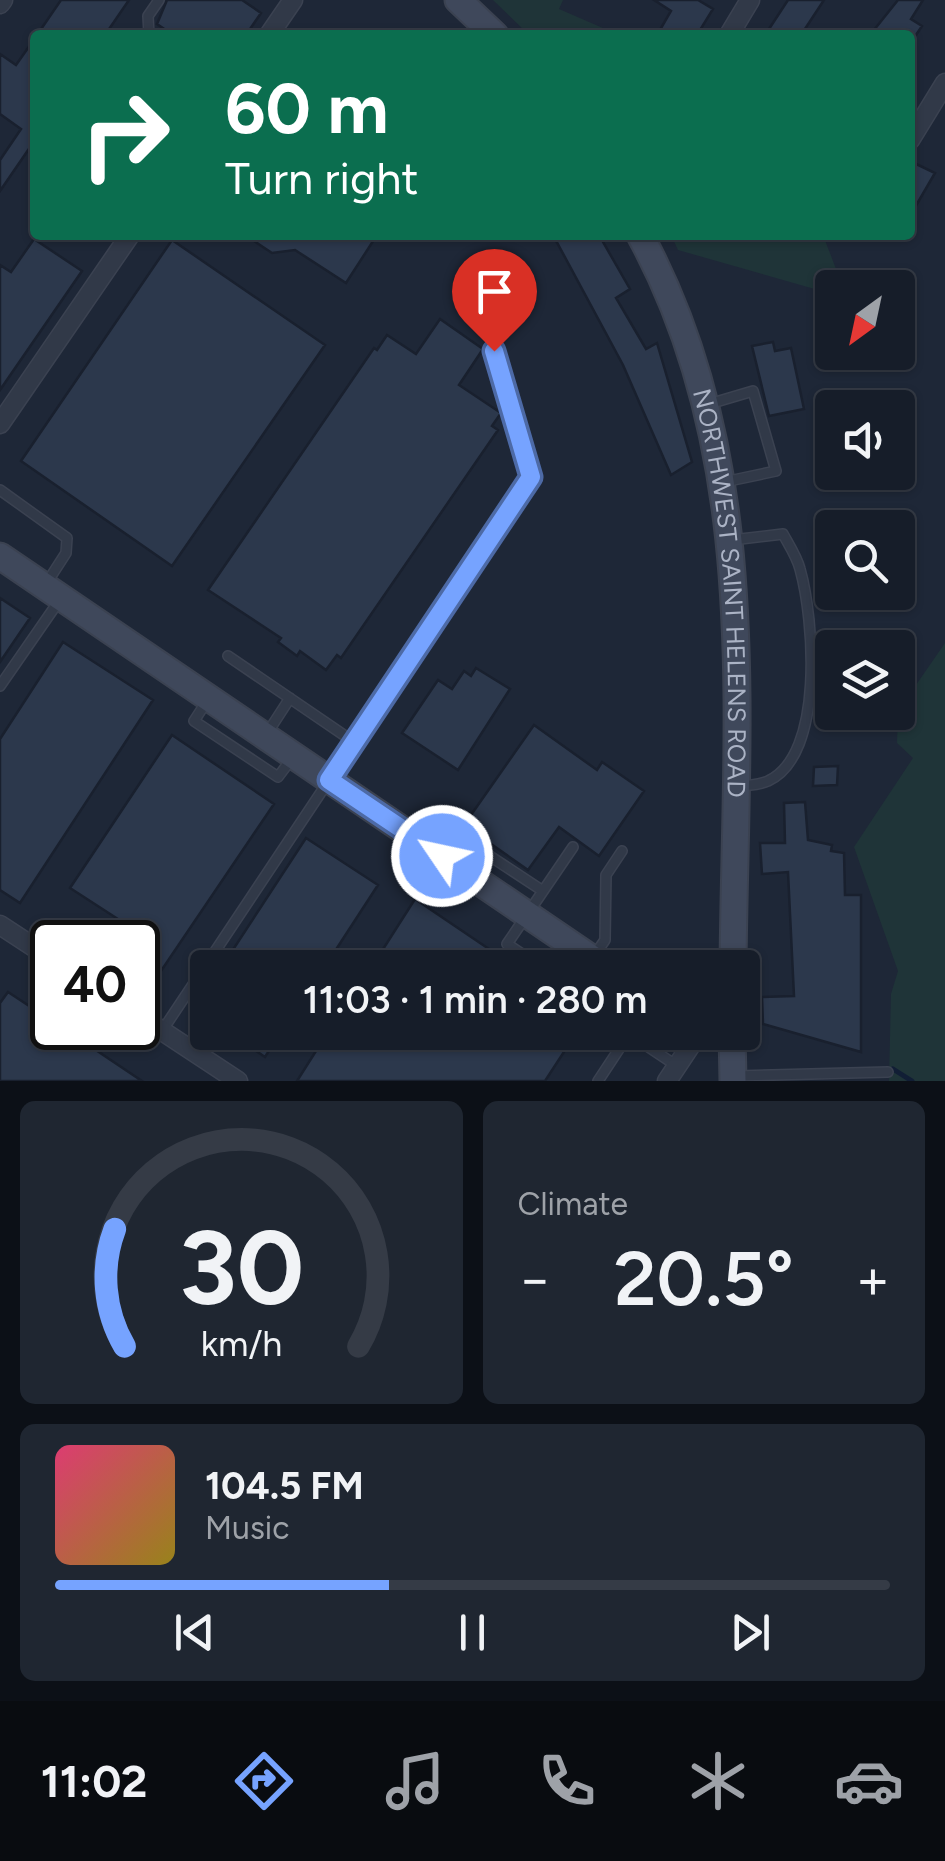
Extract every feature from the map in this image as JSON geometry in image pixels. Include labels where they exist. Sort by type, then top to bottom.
[{"type":"main road","points":[[458,0],[490,30]]},
{"type":"main road","name":"NORTHWEST SAINT HELENS ROAD","points":[[642,240],[680,322],[706,405],[724,482],[732,540],[732,950]]},
{"type":"main road","points":[[0,556],[580,950]]},
{"type":"main road","points":[[733,1050],[734,1079]]},
{"type":"street","points":[[732,30],[750,0]]},
{"type":"street","points":[[275,30],[286,2]]},
{"type":"street","points":[[915,132],[945,83]]},
{"type":"street","points":[[0,424],[127,240]]},
{"type":"street","points":[[0,925],[30,945]]},
{"type":"street","points":[[162,1031],[238,1081]]},
{"type":"street","points":[[672,1074],[687,1050]]},
{"type":"lane","points":[[149,30],[148,16],[159,0]]},
{"type":"lane","points":[[162,1031],[531,477],[494,351]]},
{"type":"lane","points":[[706,405],[753,391],[776,471],[724,482]]},
{"type":"lane","points":[[0,490],[67,538],[53,592],[0,686]]},
{"type":"lane","points":[[732,540],[783,534],[800,567],[808,624],[810,694],[807,724],[793,758],[769,781],[735,787]]},
{"type":"lane","points":[[228,656],[354,742]]},
{"type":"lane","points":[[264,737],[290,698]]},
{"type":"lane","points":[[208,699],[194,721],[278,777],[294,757]]},
{"type":"lane","points":[[464,839],[542,892]]},
{"type":"lane","points":[[516,950],[507,944],[573,847]]},
{"type":"lane","points":[[602,950],[606,875],[622,851]]},
{"type":"lane","points":[[598,1081],[618,1050]]},
{"type":"lane","points":[[646,1050],[672,1074]]},
{"type":"lane","points":[[734,1079],[888,1072]]},
{"type":"green space","points":[[493,0],[563,0],[559,9],[607,30],[524,30]]},
{"type":"green space","points":[[673,240],[825,240],[836,270],[815,270],[815,289],[678,250]]},
{"type":"green space","points":[[945,643],[945,1081],[889,1081],[891,994],[898,971],[854,847],[913,758],[897,743],[897,730],[915,730],[915,686]]},
{"type":"building","points":[[61,0],[129,0],[108,30],[40,30]]},
{"type":"building","points":[[167,0],[242,0],[261,13],[249,30],[166,30],[157,24]]},
{"type":"building","points":[[654,0],[698,0],[713,9],[700,30],[660,30],[671,11]]},
{"type":"building","points":[[788,0],[824,0],[804,30],[769,29]]},
{"type":"building","points":[[898,0],[923,0],[911,19],[922,26],[916,35],[915,30],[874,30]]},
{"type":"building","points":[[30,45],[30,147],[0,191],[0,160],[21,129],[0,114],[0,54],[16,65]]},
{"type":"building","points":[[915,163],[935,173],[915,207]]},
{"type":"building","points":[[33,240],[82,271],[0,390],[0,265],[11,272]]},
{"type":"building","points":[[172,240],[325,345],[172,566],[21,461]]},
{"type":"building","points":[[252,240],[374,240],[346,283],[295,250],[272,253]]},
{"type":"building","points":[[556,240],[602,240],[630,289],[616,298],[646,349],[657,343],[692,462],[671,475],[623,365]]},
{"type":"building","points":[[440,319],[483,349],[459,385],[501,413],[492,426],[498,430],[341,658],[337,655],[326,670],[300,651],[297,656],[278,642],[281,638],[208,590],[374,348],[377,350],[387,335],[416,354]]},
{"type":"building","points":[[773,342],[775,351],[791,348],[804,409],[769,416],[752,346]]},
{"type":"building","points":[[0,598],[30,618],[0,662]]},
{"type":"building","points":[[63,642],[153,700],[20,903],[0,890],[0,739]]},
{"type":"building","points":[[476,668],[510,689],[458,770],[402,733],[438,680],[452,689],[464,671],[471,676]]},
{"type":"building","points":[[534,725],[597,770],[602,762],[644,791],[599,856],[559,827],[528,870],[464,825]]},
{"type":"building","points":[[172,735],[274,804],[161,971],[160,920],[119,920],[70,888]]},
{"type":"building","points":[[838,766],[837,785],[813,786],[814,767]]},
{"type":"building","points":[[805,802],[808,840],[832,845],[831,851],[844,853],[845,895],[861,895],[861,1052],[763,1024],[762,997],[794,996],[788,872],[762,874],[760,843],[785,843],[784,803]]},
{"type":"building","points":[[306,838],[378,885],[336,950],[233,950]]},
{"type":"building","points":[[415,899],[490,950],[382,950]]},
{"type":"building","points":[[8,992],[30,1006],[30,1050],[96,1050],[142,1081],[0,1081],[0,1003]]},
{"type":"building","points":[[317,1050],[565,1050],[545,1081],[297,1081]]},
{"type":"waterway","points":[[893,1069],[912,1081]]},
{"type":"route","points":[[442,856],[329,780],[531,477],[494,351]]}]
